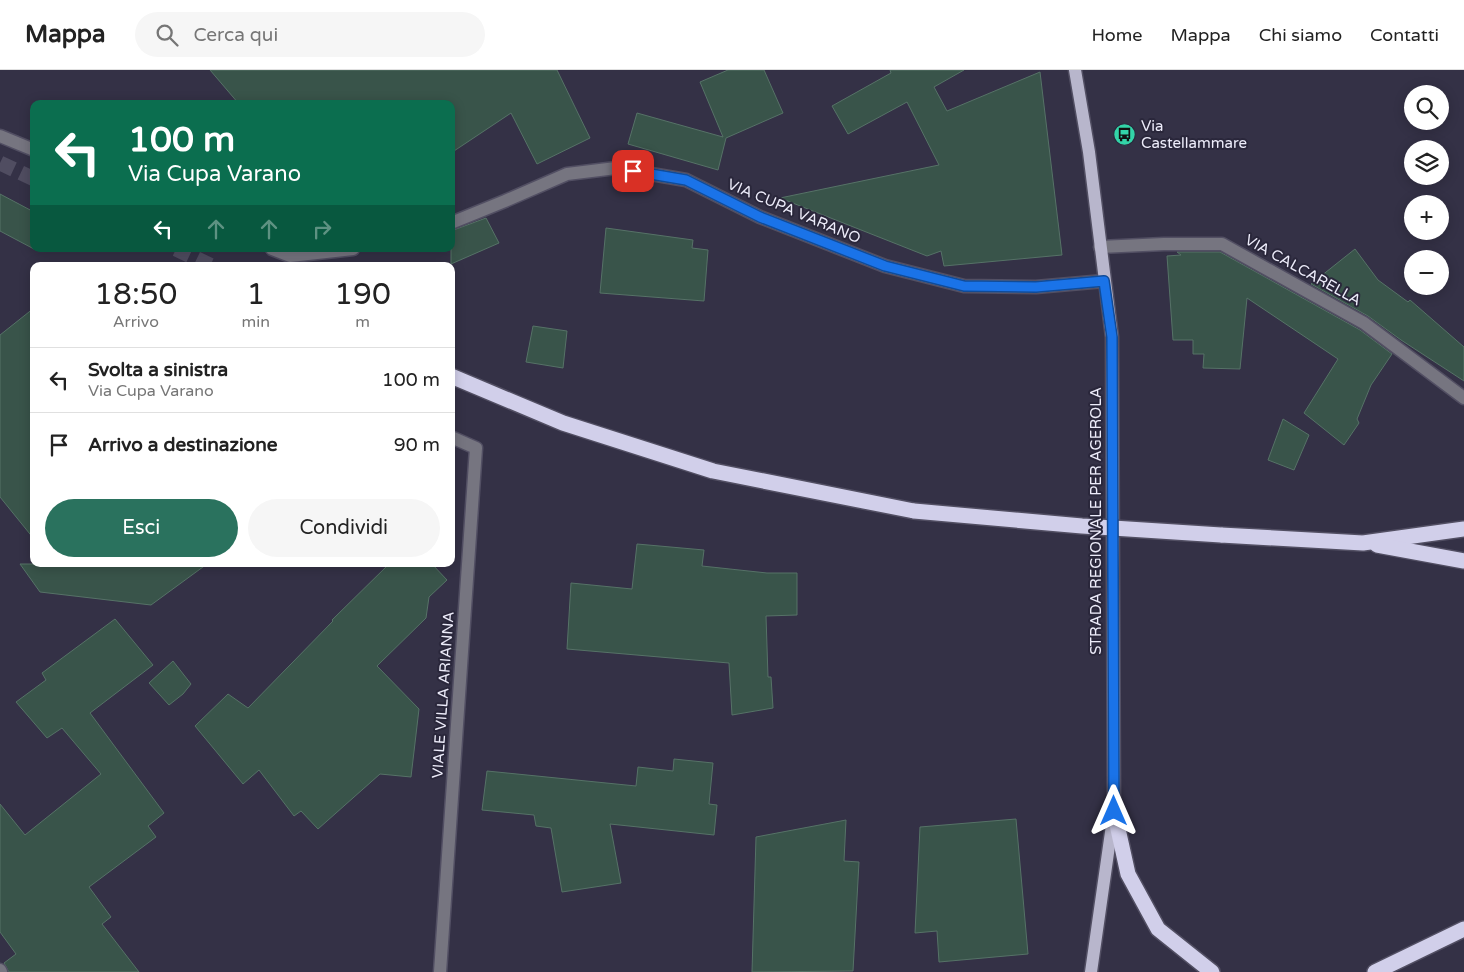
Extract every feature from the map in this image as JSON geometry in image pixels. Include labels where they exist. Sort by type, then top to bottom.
[{"type":"highway","points":[[455,378],[562,423],[713,471],[914,511],[1082,526],[1363,543],[1464,561]]},
{"type":"highway","points":[[1363,543],[1464,529]]},
{"type":"highway","points":[[1114,811],[1128,874],[1158,929],[1212,972]]},
{"type":"highway","points":[[1375,972],[1464,929]]},
{"type":"main road","name":"STRADA REGIONALE PER AGEROLA","points":[[1075,70],[1088,152],[1112,337],[1114,811],[1091,972]]},
{"type":"street","points":[[0,136],[30,148]]},
{"type":"street","name":"VIA CUPA VARANO","points":[[455,221],[567,174],[616,168],[686,180],[760,217],[885,266],[964,286],[1036,287],[1104,281]]},
{"type":"street","name":"VIA CALCARELLA","points":[[1100,247],[1222,244],[1364,323],[1464,398]]},
{"type":"street","points":[[276,252],[289,261],[338,252]]},
{"type":"street","name":"VIALE VILLA ARIANNA","points":[[440,972],[476,448],[455,439]]},
{"type":"building","points":[[210,70],[557,70],[590,138],[537,164],[511,113],[455,150],[455,100],[236,100]]},
{"type":"building","points":[[728,70],[764,70],[783,113],[726,138],[718,170],[628,144],[637,113],[723,137],[700,82]]},
{"type":"building","points":[[890,70],[964,70],[934,87],[947,111],[1040,72],[1062,255],[944,266],[941,251],[927,256],[780,198],[939,165],[907,102],[848,134],[832,106],[891,73]]},
{"type":"building","points":[[0,194],[30,210],[30,247],[0,231]]},
{"type":"building","points":[[486,218],[499,243],[455,262],[451,262],[451,252],[455,252],[455,230]]},
{"type":"building","points":[[606,228],[693,240],[692,248],[708,250],[704,301],[600,293]]},
{"type":"building","points":[[1355,249],[1378,280],[1408,302],[1410,300],[1464,347],[1464,381],[1368,316],[1311,284]]},
{"type":"building","points":[[1177,252],[1220,252],[1360,330],[1392,354],[1371,385],[1357,419],[1359,423],[1344,445],[1304,413],[1338,359],[1247,298],[1240,369],[1203,368],[1204,354],[1193,354],[1193,340],[1173,340],[1167,256],[1181,255]]},
{"type":"building","points":[[30,311],[30,534],[0,497],[0,335]]},
{"type":"building","points":[[533,326],[567,331],[563,368],[526,362]]},
{"type":"building","points":[[1283,419],[1309,435],[1294,470],[1268,460]]},
{"type":"building","points":[[637,544],[704,550],[702,566],[767,573],[797,573],[797,615],[766,616],[768,677],[771,677],[773,708],[732,715],[729,663],[567,649],[571,583],[632,589]]},
{"type":"building","points":[[20,564],[30,564],[30,567],[203,567],[151,605],[40,592]]},
{"type":"building","points":[[386,567],[435,567],[447,580],[429,597],[426,618],[377,666],[419,709],[411,777],[380,774],[318,829],[301,811],[294,816],[259,770],[243,784],[195,726],[228,694],[248,708]]},
{"type":"building","points":[[115,619],[153,665],[90,713],[164,813],[148,826],[156,837],[89,887],[111,917],[102,924],[139,972],[9,972],[4,963],[16,954],[0,932],[0,804],[25,835],[101,774],[62,728],[47,738],[16,702],[46,680],[42,673]]},
{"type":"building","points":[[173,661],[191,684],[183,694],[169,705],[149,683]]},
{"type":"building","points":[[674,759],[713,763],[709,804],[717,805],[714,835],[610,824],[621,883],[562,892],[551,828],[536,826],[534,815],[482,810],[487,771],[636,786],[638,767],[673,771]]},
{"type":"building","points":[[1016,819],[1028,954],[939,962],[937,931],[915,933],[920,827]]},
{"type":"building","points":[[846,820],[844,861],[859,862],[853,971],[752,972],[756,837]]},
{"type":"tunnel","points":[[0,163],[30,177]]},
{"type":"tunnel","points":[[182,252],[204,262]]},
{"type":"place","name":"Via Castellammare","points":[[1125,135]]},
{"type":"route","points":[[633,171],[686,180],[760,217],[885,266],[964,286],[1036,287],[1104,281],[1112,337],[1114,811]]}]
